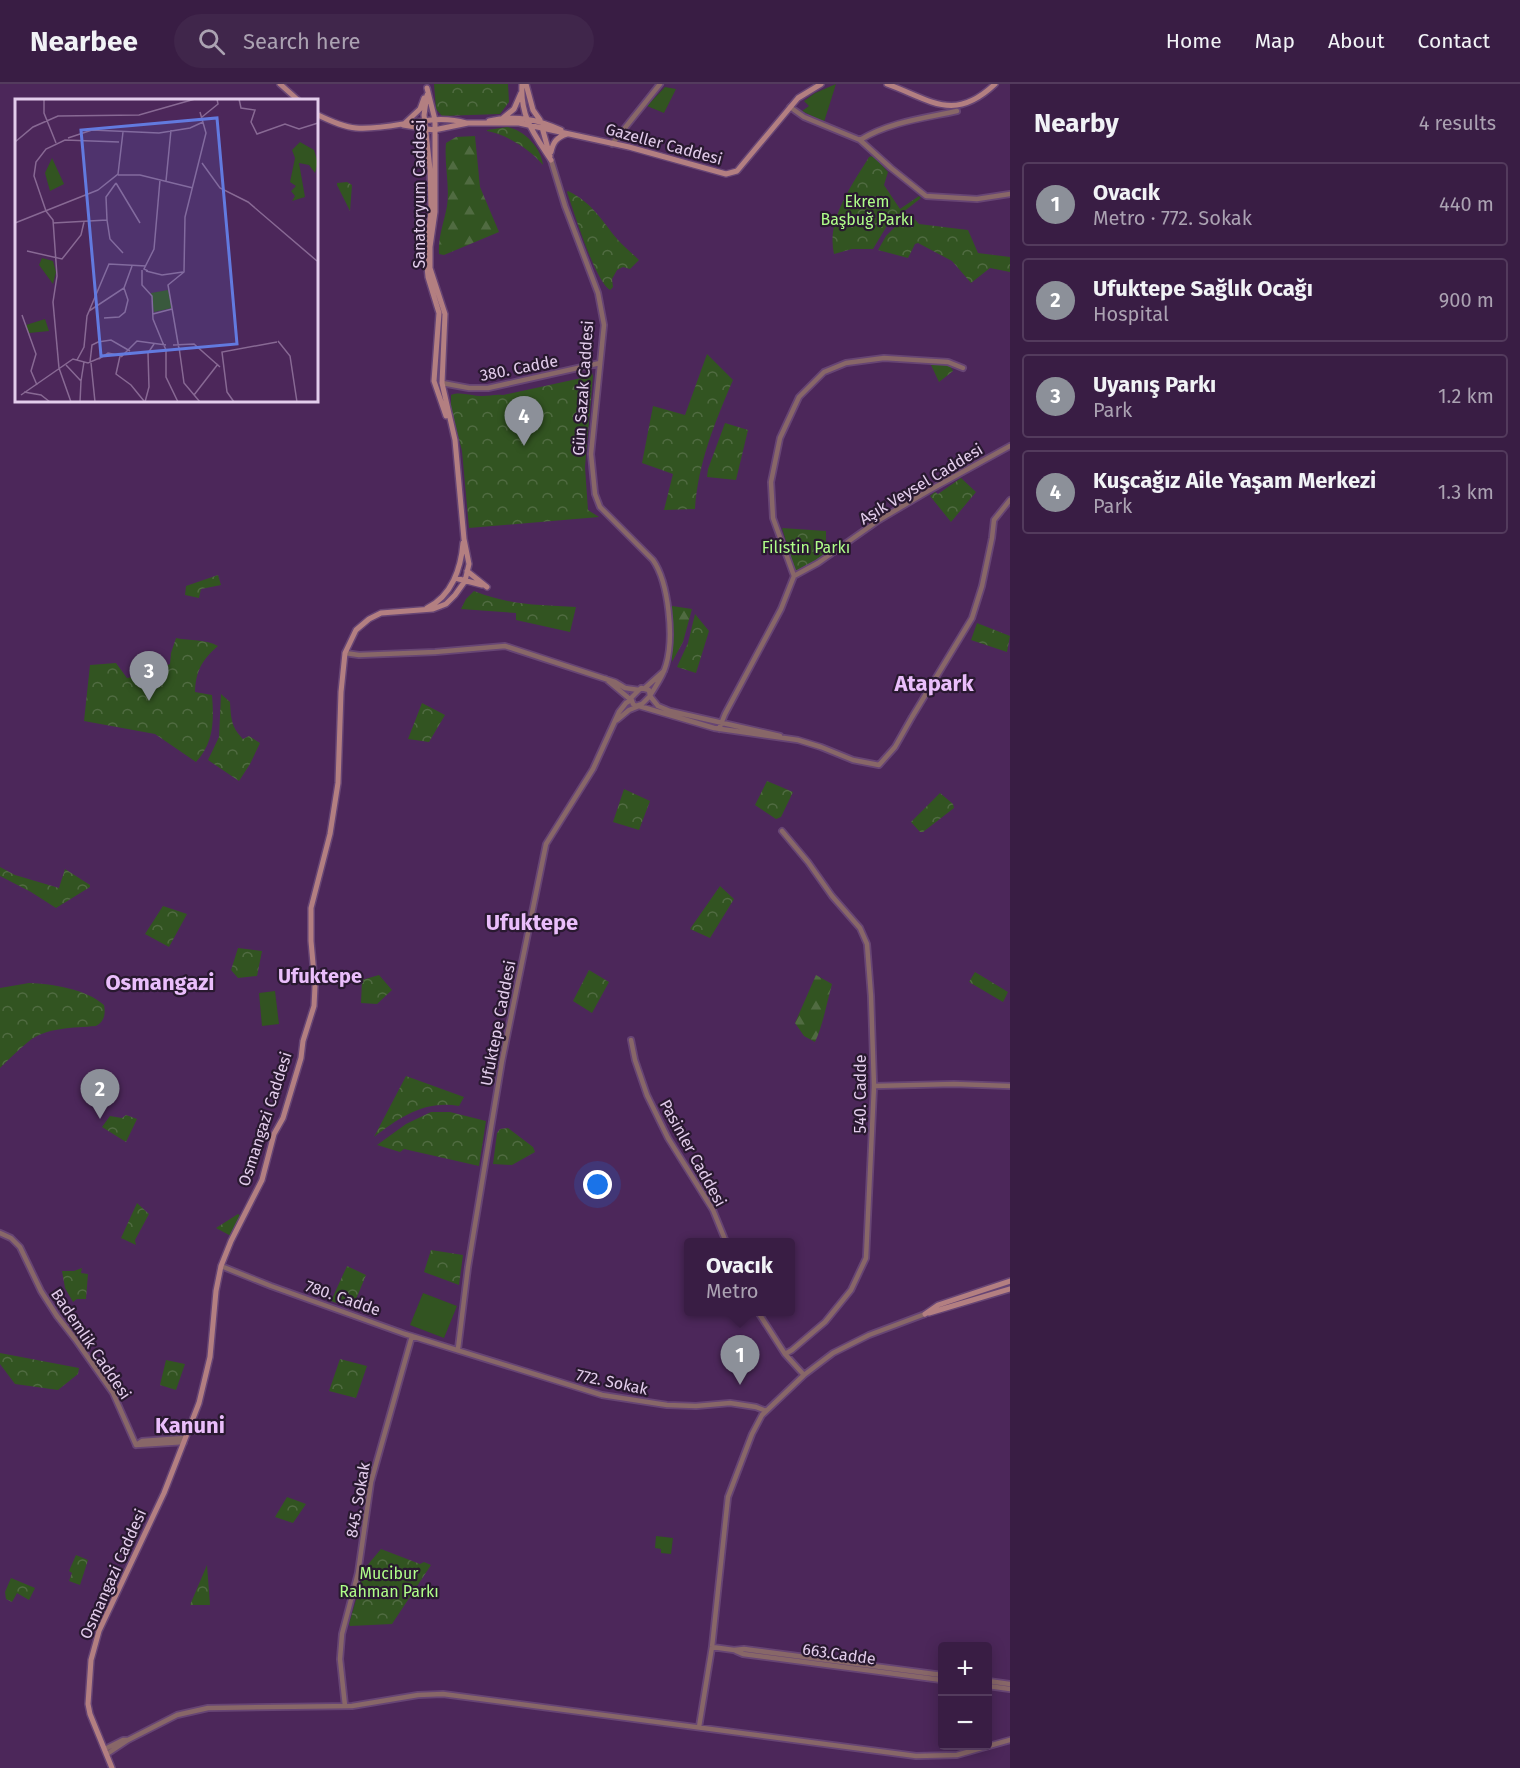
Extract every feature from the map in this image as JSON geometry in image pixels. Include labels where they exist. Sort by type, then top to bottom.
[{"type":"main road","points":[[280,84],[297,99]]},
{"type":"main road","name":"Gün Sazak Caddesi","points":[[524,84],[522,91],[526,118],[551,160]]},
{"type":"main road","name":"Gün Sazak Caddesi","points":[[524,84],[533,110],[540,120],[551,160]]},
{"type":"main road","name":"Gazeller Caddesi","points":[[468,123],[519,123],[612,144],[726,174],[737,171],[798,98],[821,84]]},
{"type":"main road","points":[[887,84],[936,103],[957,106],[973,102],[995,84]]},
{"type":"main road","points":[[403,125],[420,109],[428,86]]},
{"type":"main road","name":"Sanatoryum Caddesi","points":[[428,86],[425,129],[430,169],[431,210],[426,256],[428,277],[439,313],[434,381],[455,441]]},
{"type":"main road","name":"Sanatoryum Caddesi","points":[[423,610],[446,604],[455,596],[465,581],[469,564],[464,539],[455,441],[442,383],[445,314],[430,268],[430,247],[435,212],[435,120],[428,86]]},
{"type":"main road","points":[[499,120],[514,109],[522,91]]},
{"type":"main road","points":[[318,115],[355,128],[403,125],[425,119],[468,123]]},
{"type":"main road","name":"Gazeller Caddesi","points":[[485,123],[526,118],[540,120],[569,134]]},
{"type":"main road","points":[[403,125],[434,130],[468,123]]},
{"type":"main road","points":[[551,160],[555,140],[559,136],[569,134]]},
{"type":"main road","name":"Sanatoryum Caddesi","points":[[423,610],[438,600],[455,578],[460,567],[464,539]]},
{"type":"main road","points":[[455,578],[487,587],[460,567]]},
{"type":"main road","name":"Osmangazi Caddesi","points":[[112,1768],[88,1704],[90,1672],[99,1631],[160,1501],[199,1403],[207,1373],[221,1266],[262,1180],[274,1134],[287,1106],[314,1006],[311,908],[330,834],[338,783],[341,692],[345,653],[356,630],[369,619],[381,613],[423,610]]},
{"type":"main road","points":[[925,1314],[939,1305],[1010,1281]]},
{"type":"main road","points":[[925,1314],[1010,1289]]},
{"type":"street","points":[[612,144],[660,84]]},
{"type":"street","points":[[790,107],[804,117],[861,140],[926,196],[977,199],[1010,194]]},
{"type":"street","points":[[861,140],[873,133],[906,122],[957,111]]},
{"type":"street","name":"Gün Sazak Caddesi","points":[[551,160],[565,206],[598,293],[604,325],[591,454],[595,494],[600,507],[659,568],[668,608],[669,653],[664,671],[651,695],[639,706]]},
{"type":"street","points":[[717,725],[781,609],[794,576],[773,518],[771,483],[780,438],[799,397],[824,372],[846,363],[884,358],[948,362],[963,368]]},
{"type":"street","name":"380. Cadde","points":[[442,383],[469,388],[488,388],[600,363]]},
{"type":"street","name":"Aşık Veysel Caddesi","points":[[794,576],[818,563],[879,520],[928,490],[1010,446]]},
{"type":"street","points":[[606,679],[633,704],[639,706],[821,747],[853,760],[879,765],[889,757],[972,618],[982,586],[994,520],[1010,500]]},
{"type":"street","points":[[345,653],[435,652],[505,646],[606,679],[625,688],[639,690],[645,688],[664,671]]},
{"type":"street","points":[[645,688],[658,706],[717,725]]},
{"type":"street","name":"Ufuktepe Caddesi","points":[[458,1349],[468,1267],[502,1060],[546,844],[593,769],[619,712],[639,690]]},
{"type":"street","points":[[617,720],[628,710],[639,706]]},
{"type":"street","name":"540. Cadde","points":[[782,831],[860,928],[867,944],[874,1086],[866,1258],[851,1290],[825,1322],[785,1354]]},
{"type":"street","name":"Pasinler Caddesi","points":[[631,1040],[647,1095],[668,1138],[713,1210],[724,1238]]},
{"type":"street","points":[[874,1086],[954,1084],[1010,1086]]},
{"type":"street","name":"Bademlik Caddesi","points":[[0,1233],[11,1238],[21,1247],[41,1291],[57,1317],[113,1393],[136,1445],[142,1441],[184,1440]]},
{"type":"street","name":"780. Cadde","points":[[221,1266],[412,1336],[458,1349]]},
{"type":"street","points":[[699,1727],[712,1647],[728,1497],[752,1434],[766,1410],[804,1375],[833,1353],[869,1335],[925,1314]]},
{"type":"street","points":[[761,1316],[785,1354],[804,1375]]},
{"type":"street","name":"845. Sokak","points":[[345,1706],[341,1666],[342,1634],[356,1583],[371,1482],[412,1336]]},
{"type":"street","name":"772. Sokak","points":[[458,1349],[611,1397],[685,1406],[729,1403],[766,1410]]},
{"type":"street","name":"663.Cadde","points":[[712,1647],[744,1649],[938,1674]]},
{"type":"street","name":"663.Cadde","points":[[734,1650],[744,1654],[938,1679]]},
{"type":"street","points":[[992,1682],[1010,1684]]},
{"type":"street","points":[[992,1687],[1010,1689]]},
{"type":"street","points":[[106,1752],[177,1715],[208,1708],[345,1706],[418,1695],[451,1694],[928,1757],[957,1755],[1010,1740]]},
{"type":"green space","points":[[434,84],[508,84],[509,102],[500,114],[442,116],[436,109]]},
{"type":"green space","points":[[836,84],[824,122],[802,111],[809,106],[804,101],[815,93]]},
{"type":"green space","points":[[665,87],[676,89],[664,113],[647,106]]},
{"type":"green space","points":[[507,127],[519,131],[531,140],[539,152],[543,165],[518,144],[502,135],[487,131]]},
{"type":"green space","points":[[475,136],[480,187],[499,232],[444,255],[439,254],[440,235],[448,198],[446,143],[456,137]]},
{"type":"green space","name":"Ekrem Başbuğ Parkı","points":[[873,156],[888,172],[884,185],[900,209],[919,196],[921,198],[888,224],[873,249],[852,249],[834,254],[834,228],[842,203],[869,157]]},
{"type":"green space","points":[[347,182],[352,185],[350,211],[337,185],[337,183]]},
{"type":"green space","points":[[568,191],[584,201],[620,243],[639,260],[630,269],[623,267],[617,270],[612,279],[613,287],[610,290],[598,274],[592,260]]},
{"type":"green space","points":[[909,213],[919,224],[968,230],[978,253],[1010,257],[1010,272],[990,268],[971,283],[952,261],[918,243],[915,244],[908,258],[878,250],[886,236]]},
{"type":"green space","points":[[707,354],[733,380],[704,459],[695,509],[664,510],[673,474],[642,463],[653,406],[685,415]]},
{"type":"green space","points":[[949,364],[953,371],[939,382],[931,365]]},
{"type":"green space","points":[[585,373],[592,373],[593,376],[585,467],[588,510],[599,517],[469,528],[462,451],[451,408],[451,395],[458,393],[482,396],[503,395],[586,377]]},
{"type":"green space","points":[[725,423],[748,430],[736,480],[707,477]]},
{"type":"green space","points":[[961,478],[976,492],[951,522],[930,496],[935,492],[938,494]]},
{"type":"green space","name":"Filistin Parkı","points":[[782,528],[826,531],[826,554],[797,571],[794,568]]},
{"type":"green space","points":[[218,575],[221,585],[201,589],[199,598],[185,595],[186,586]]},
{"type":"green space","points":[[474,591],[512,602],[576,607],[570,632],[516,620],[516,613],[461,609],[466,599]]},
{"type":"green space","points":[[672,606],[692,609],[683,642],[672,662]]},
{"type":"green space","points":[[695,614],[709,631],[696,673],[677,667],[688,643]]},
{"type":"green space","points":[[977,623],[1010,636],[1007,652],[971,640]]},
{"type":"green space","points":[[176,638],[203,641],[218,646],[198,671],[195,692],[212,695],[213,713],[210,739],[196,762],[155,734],[84,721],[90,665],[116,663],[127,678],[144,675],[170,664]]},
{"type":"green space","points":[[221,694],[230,702],[232,722],[239,735],[243,739],[249,736],[260,743],[239,781],[208,760],[219,737]]},
{"type":"green space","points":[[422,703],[445,715],[429,742],[408,739]]},
{"type":"green space","points":[[767,781],[793,792],[781,817],[776,819],[755,805]]},
{"type":"green space","points":[[624,789],[650,801],[639,830],[613,822]]},
{"type":"green space","points":[[940,793],[953,804],[954,808],[920,832],[911,822]]},
{"type":"green space","points":[[0,867],[15,875],[59,888],[65,869],[90,887],[56,908],[0,876]]},
{"type":"green space","points":[[720,886],[734,899],[710,938],[690,929]]},
{"type":"green space","points":[[163,906],[187,914],[169,947],[145,934]]},
{"type":"green space","points":[[238,948],[262,951],[257,976],[238,978],[231,970]]},
{"type":"green space","points":[[589,970],[609,982],[592,1013],[573,1001]]},
{"type":"green space","points":[[975,972],[1008,992],[1003,1002],[969,982]]},
{"type":"green space","points":[[379,975],[392,990],[377,1004],[361,1003],[362,980]]},
{"type":"green space","points":[[816,975],[832,984],[815,1042],[804,1036],[795,1023]]},
{"type":"green space","points":[[29,983],[59,986],[88,995],[104,1005],[104,1017],[96,1026],[43,1033],[21,1048],[0,1068],[0,988]]},
{"type":"green space","points":[[275,991],[279,1024],[262,1026],[259,993]]},
{"type":"green space","points":[[406,1076],[464,1097],[459,1106],[435,1106],[414,1112],[393,1123],[374,1137]]},
{"type":"green space","points":[[431,1112],[450,1112],[486,1121],[479,1166],[404,1149],[400,1152],[377,1145],[406,1124]]},
{"type":"green space","points":[[126,1115],[137,1119],[126,1142],[102,1127],[110,1116],[122,1118]]},
{"type":"green space","points":[[508,1128],[533,1147],[535,1152],[512,1165],[493,1164],[497,1133],[500,1129]]},
{"type":"green space","points":[[137,1203],[149,1214],[135,1240],[136,1245],[121,1238]]},
{"type":"green space","points":[[238,1214],[241,1216],[231,1236],[216,1228]]},
{"type":"green space","points":[[431,1250],[463,1255],[459,1285],[424,1272]]},
{"type":"green space","points":[[347,1266],[366,1275],[352,1309],[331,1301]]},
{"type":"green space","points":[[82,1268],[81,1273],[88,1274],[86,1299],[77,1299],[73,1302],[65,1288],[62,1271]]},
{"type":"green space","points":[[423,1293],[457,1306],[444,1338],[410,1325]]},
{"type":"green space","points":[[0,1353],[79,1368],[78,1374],[58,1390],[15,1384],[0,1364]]},
{"type":"green space","points":[[340,1359],[367,1366],[356,1398],[329,1391]]},
{"type":"green space","points":[[166,1360],[185,1364],[176,1390],[160,1385]]},
{"type":"green space","points":[[287,1497],[306,1504],[293,1523],[275,1517]]},
{"type":"green space","points":[[656,1536],[673,1538],[671,1554],[661,1553],[661,1549],[655,1548]]},
{"type":"green space","name":"Mucibur Rahman Parkı","points":[[381,1549],[420,1564],[424,1562],[431,1565],[392,1624],[350,1626],[365,1568]]},
{"type":"green space","points":[[76,1555],[88,1560],[80,1585],[69,1581],[72,1573],[69,1571]]},
{"type":"green space","points":[[207,1565],[210,1605],[190,1605]]},
{"type":"green space","points":[[11,1578],[35,1588],[29,1600],[17,1593],[12,1602],[6,1599],[5,1592]]},
{"type":"place","name":"Kuşcağız Aile Yaşam Merkezi","points":[[524,446]]},
{"type":"place","name":"Uyanış Parkı","points":[[149,701]]},
{"type":"place","name":"Ufuktepe Sağlık Ocağı","points":[[100,1119]]},
{"type":"place","name":"Ovacık","points":[[740,1385]]},
{"type":"district","name":"Atapark","points":[[934,683]]},
{"type":"district","name":"Ufuktepe","points":[[532,922]]},
{"type":"district","name":"Ufuktepe","points":[[320,976]]},
{"type":"district","name":"Osmangazi","points":[[160,982]]},
{"type":"district","name":"Kanuni","points":[[190,1425]]}]
